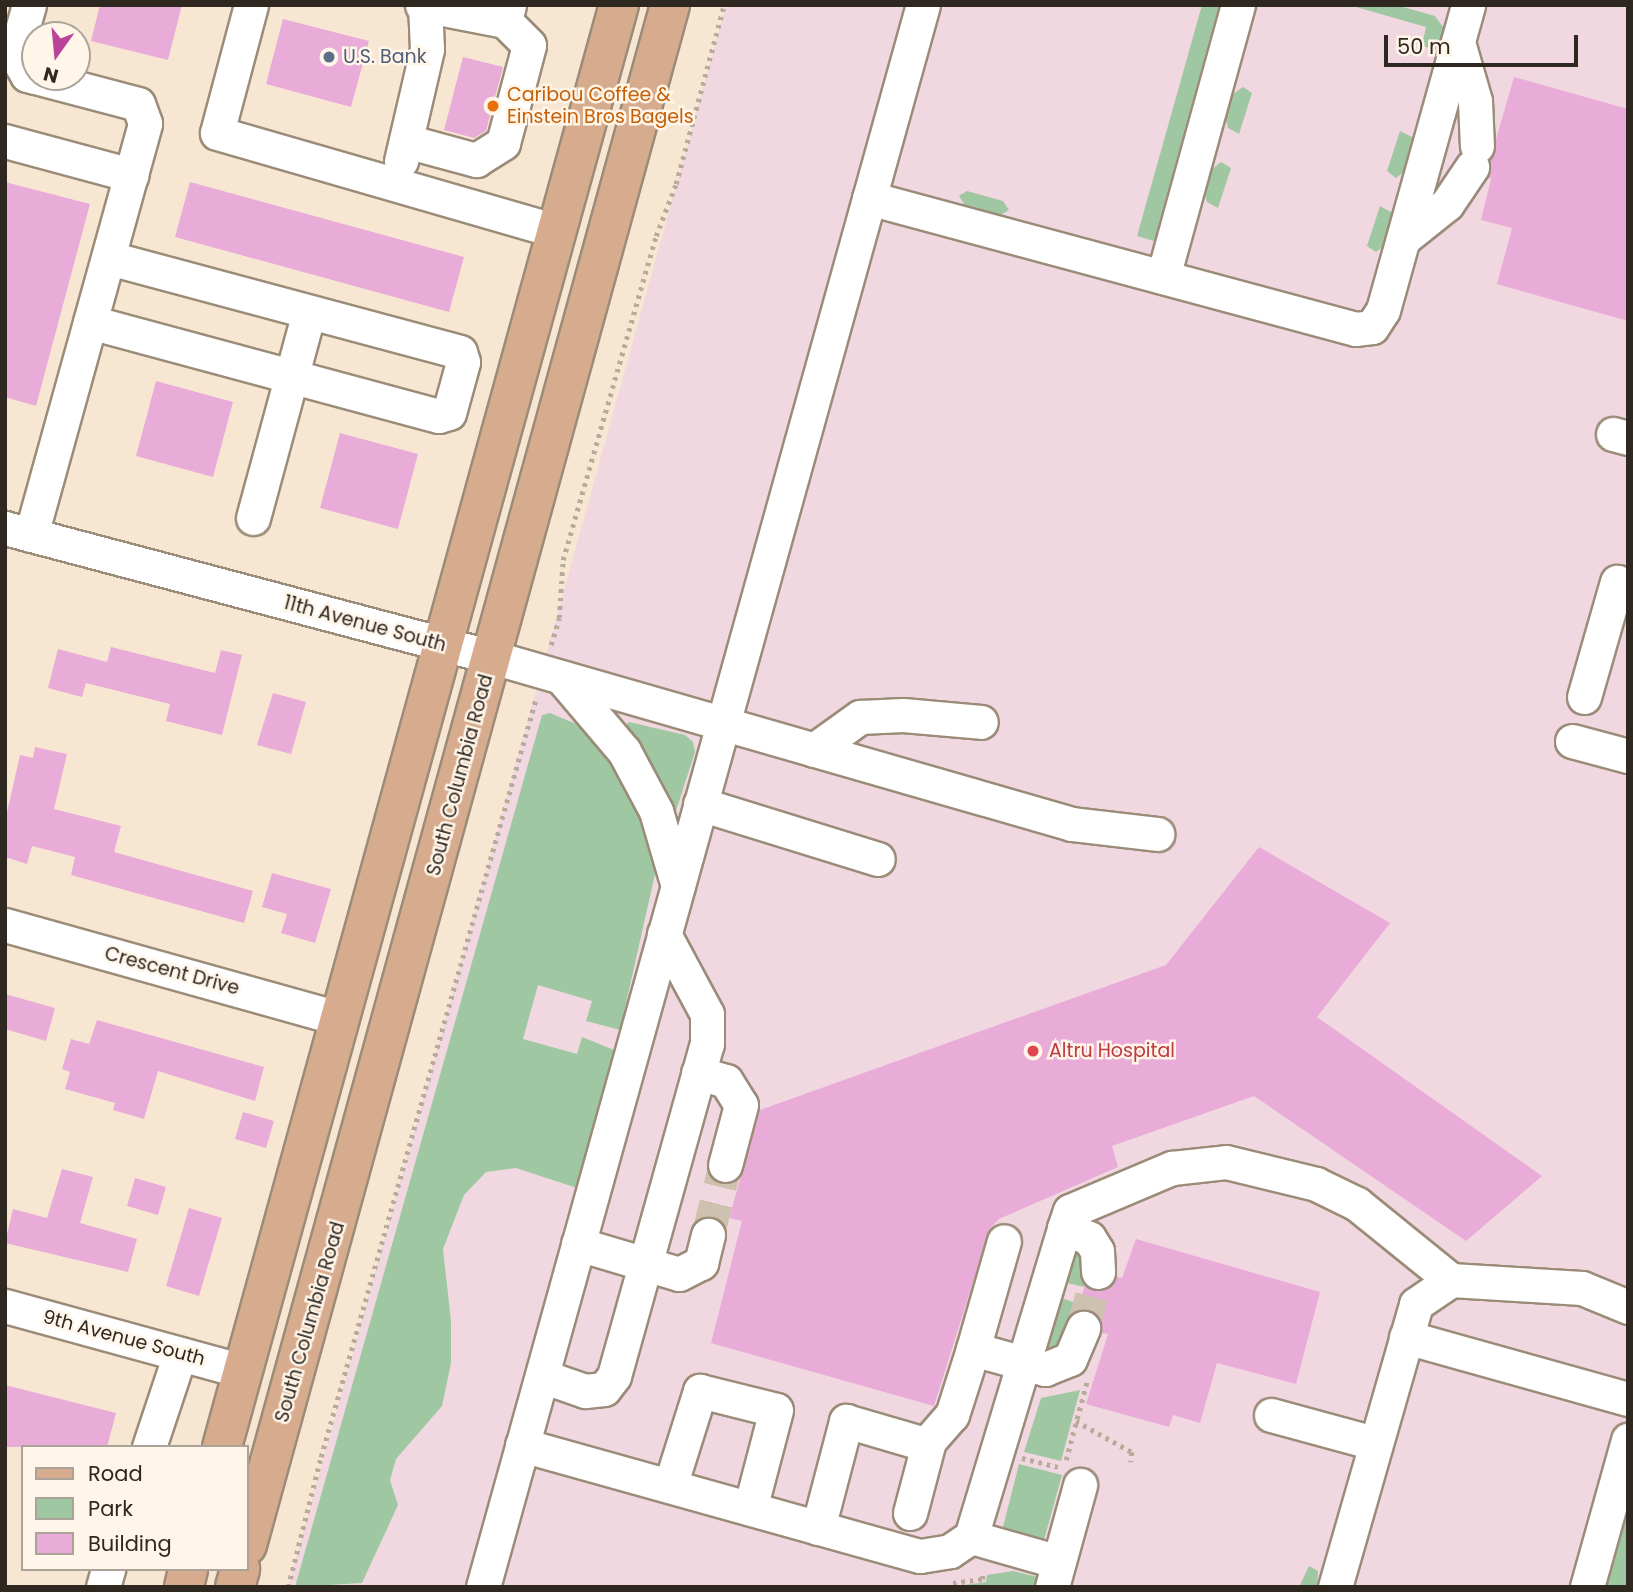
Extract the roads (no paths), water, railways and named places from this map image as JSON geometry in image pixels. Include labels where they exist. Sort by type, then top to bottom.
[{"type":"main road","points":[[223,1445],[619,5]]},
{"type":"main road","name":"South Columbia Road","points":[[248,1541],[492,657],[601,244],[670,5]]},
{"type":"main road","points":[[242,1371],[254,1383],[261,1406],[265,1446],[262,1491]]},
{"type":"street","points":[[251,5],[216,133],[556,231]]},
{"type":"street","points":[[396,184],[427,49],[424,5],[507,13],[528,44],[503,143],[476,160],[406,141]]},
{"type":"street","points":[[483,1587],[922,5]]},
{"type":"street","points":[[1163,277],[1238,5]]},
{"type":"street","points":[[869,198],[1356,329],[1372,327],[1383,310],[1468,5]]},
{"type":"street","points":[[21,33],[15,54],[21,64]]},
{"type":"street","points":[[1403,239],[1447,204],[1475,156],[1475,101],[1458,42]]},
{"type":"street","points":[[18,532],[90,322],[145,122],[138,104],[88,91]]},
{"type":"street","points":[[5,141],[131,176]]},
{"type":"street","points":[[90,322],[439,416],[449,413],[463,362],[460,352],[108,258]]},
{"type":"street","points":[[253,518],[309,312]]},
{"type":"street","name":"11th Avenue South","points":[[18,532],[492,657],[1072,824],[1157,834]]},
{"type":"street","points":[[1584,697],[1615,638],[1617,582]]},
{"type":"street","points":[[562,678],[624,751],[656,811],[678,886]]},
{"type":"street","points":[[814,750],[860,717],[903,715],[981,722]]},
{"type":"street","points":[[1572,741],[1628,756]]},
{"type":"street","points":[[700,804],[877,859]]},
{"type":"street","name":"Crescent Drive","points":[[5,925],[338,1018]]},
{"type":"street","points":[[542,1376],[585,1391],[604,1389],[614,1376],[698,1073],[706,1044],[707,1014],[664,934]]},
{"type":"street","points":[[698,1073],[726,1082],[741,1105],[725,1165]]},
{"type":"street","points":[[522,1445],[920,1556],[950,1551],[971,1537],[1070,1211],[1172,1168],[1226,1162],[1316,1184],[1357,1204],[1451,1280],[1582,1288],[1628,1307]]},
{"type":"street","points":[[1064,1228],[1089,1238],[1097,1251],[1098,1272]]},
{"type":"street","points":[[578,1244],[679,1273],[701,1263],[708,1235]]},
{"type":"street","points":[[911,1513],[928,1445],[952,1415],[1004,1241]]},
{"type":"street","points":[[1335,1587],[1374,1443],[1416,1304],[1451,1280]]},
{"type":"street","name":"9th Avenue South","points":[[5,1306],[242,1371]]},
{"type":"street","points":[[973,1349],[1024,1366],[1045,1368],[1070,1359],[1083,1328]]},
{"type":"street","points":[[1406,1337],[1628,1399]]},
{"type":"street","points":[[150,1445],[180,1354]]},
{"type":"street","points":[[670,1486],[700,1391],[776,1410],[750,1509]]},
{"type":"street","points":[[1271,1415],[1374,1443]]},
{"type":"street","points":[[818,1528],[846,1422],[928,1445]]},
{"type":"street","points":[[1587,1587],[1628,1440]]},
{"type":"street","points":[[971,1537],[1055,1574],[1072,1477]]},
{"type":"tunnel","points":[[708,1235],[725,1165]]},
{"type":"tunnel","points":[[1083,1328],[1098,1272]]},
{"type":"place","name":"U.S. Bank","points":[[329,57]]},
{"type":"place","name":"Caribou Coffee & Einstein Bros Bagels","points":[[493,106]]},
{"type":"place","name":"Altru Hospital","points":[[1033,1051]]}]
